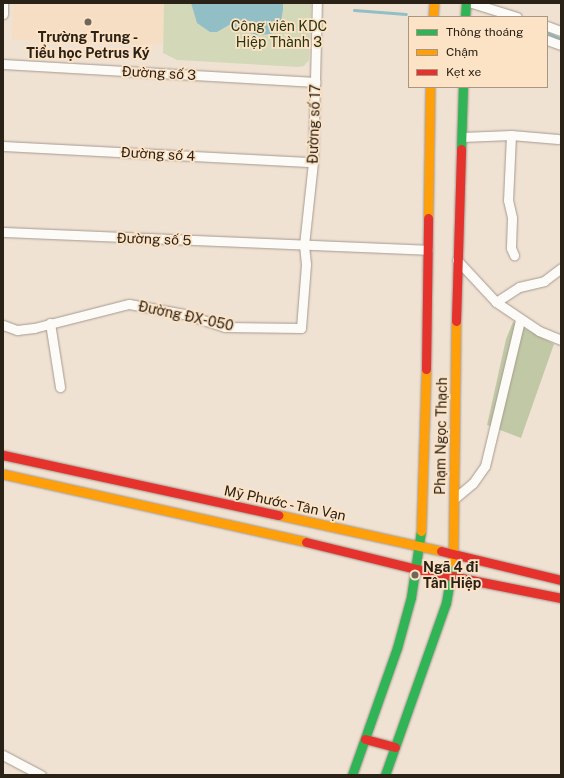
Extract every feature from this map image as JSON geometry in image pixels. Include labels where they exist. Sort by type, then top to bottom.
[{"type":"main road","points":[[433,16],[434,3]]},
{"type":"main road","points":[[465,16],[466,3]]},
{"type":"main road","name":"Phạm Ngọc Thạch","points":[[352,775],[397,648],[412,597],[420,546],[424,503],[430,88]]},
{"type":"main road","name":"Phạm Ngọc Thạch","points":[[385,775],[396,748],[446,603],[454,555],[457,260],[463,88]]},
{"type":"main road","name":"Mỹ Phước - Tân Vạn","points":[[3,455],[420,546],[561,580]]},
{"type":"main road","points":[[3,474],[229,523],[416,569],[561,598]]},
{"type":"main road","points":[[365,739],[396,748]]},
{"type":"street","points":[[3,3],[3,14]]},
{"type":"street","name":"Đường số 17","points":[[302,328],[306,264],[304,245],[313,162],[317,3]]},
{"type":"street","points":[[472,3],[514,16]]},
{"type":"street","points":[[548,26],[561,31]]},
{"type":"street","points":[[548,40],[561,45]]},
{"type":"street","name":"Đường số 3","points":[[3,64],[315,82]]},
{"type":"street","points":[[511,135],[508,200],[512,218],[511,248],[514,255]]},
{"type":"street","points":[[462,137],[511,135],[558,139]]},
{"type":"street","name":"Đường số 4","points":[[3,146],[313,162]]},
{"type":"street","name":"Đường số 5","points":[[3,232],[428,250]]},
{"type":"street","points":[[457,260],[496,302],[520,320],[561,340]]},
{"type":"street","points":[[496,302],[519,287],[544,281],[561,268]]},
{"type":"street","name":"Đường ĐX-050","points":[[3,325],[17,330],[129,304],[184,314],[225,327],[302,328]]},
{"type":"street","points":[[455,498],[472,483],[486,466],[520,320]]},
{"type":"street","points":[[50,323],[60,387]]},
{"type":"street","points":[[3,755],[40,775]]},
{"type":"shaded area","name":"Trường Trung - Tiểu học Petrus Ký","points":[[13,3],[164,3],[163,42],[160,45],[12,40]]},
{"type":"green space","name":"Công viên KDC Hiệp Thành 3","points":[[164,3],[311,3],[309,60],[304,66],[298,67],[177,60],[163,53]]},
{"type":"green space","points":[[513,322],[554,344],[521,438],[487,425],[506,339]]},
{"type":"water","points":[[191,3],[283,3],[283,10],[281,21],[271,34],[256,35],[229,25],[217,32],[210,32],[197,23]]},
{"type":"waterway","points":[[354,10],[406,14]]},
{"type":"waterway","points":[[548,33],[561,39]]},
{"type":"traffic: fast","points":[[465,16],[466,3]]},
{"type":"traffic: fast","points":[[461,149],[463,88]]},
{"type":"traffic: fast","points":[[352,775],[397,648],[411,597],[421,531]]},
{"type":"traffic: fast","points":[[385,775],[446,603],[453,562]]},
{"type":"traffic: slow","points":[[433,16],[434,3]]},
{"type":"traffic: slow","points":[[428,218],[430,88]]},
{"type":"traffic: slow","points":[[453,562],[456,321]]},
{"type":"traffic: slow","points":[[421,531],[426,369]]},
{"type":"traffic: slow","points":[[3,474],[306,542]]},
{"type":"traffic: slow","points":[[279,515],[441,551]]},
{"type":"traffic: jam","points":[[456,321],[461,149]]},
{"type":"traffic: jam","points":[[426,369],[428,218]]},
{"type":"traffic: jam","points":[[3,455],[279,515]]},
{"type":"traffic: jam","points":[[306,542],[416,569],[561,598]]},
{"type":"traffic: jam","points":[[441,551],[561,580]]},
{"type":"traffic: jam","points":[[365,739],[395,747]]},
{"type":"place","name":"Trường Trung - Tiểu học Petrus Ký","points":[[88,22]]},
{"type":"place","name":"Ngã 4 đi Tân Hiệp","points":[[415,575]]}]
